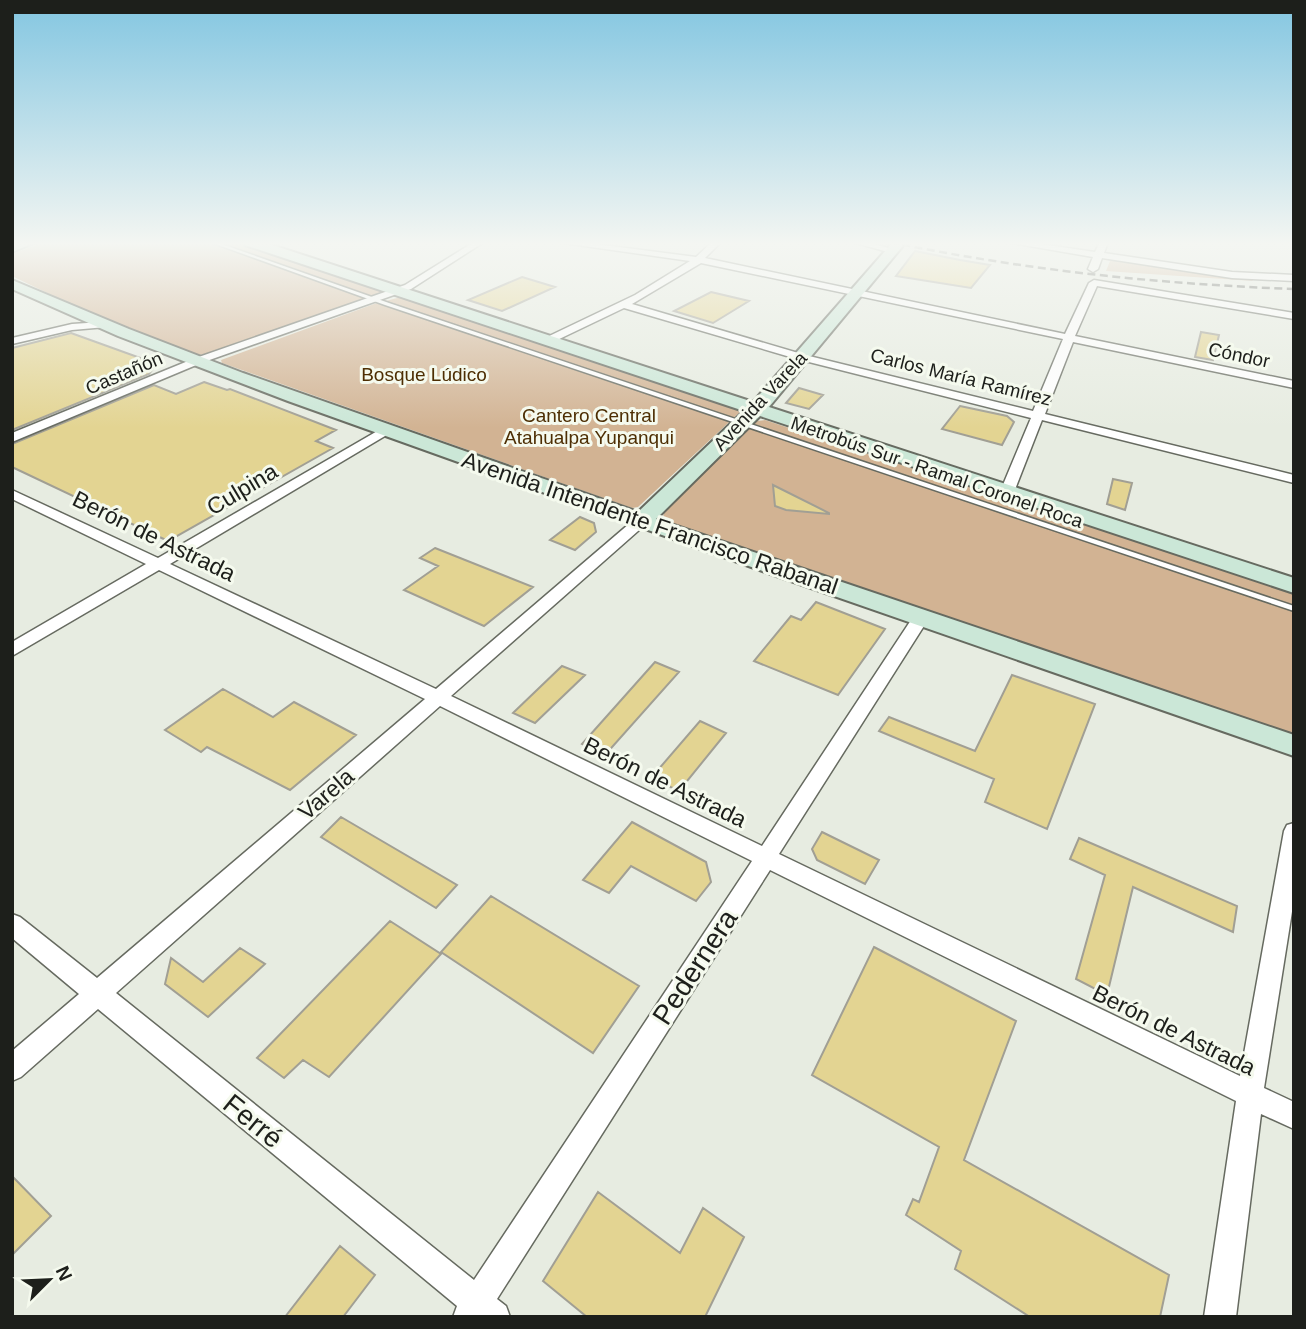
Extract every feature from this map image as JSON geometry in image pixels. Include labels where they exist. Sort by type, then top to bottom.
[{"type":"main road","name":"Avenida Intendente Francisco Rabanal","points":[[55,304],[197,361],[641,521],[1294,746]]},
{"type":"main road","points":[[440,304],[549,340],[750,416],[1007,492],[1294,586]]},
{"type":"main road","name":"Avenida Varela","points":[[641,521],[750,416],[846,304]]},
{"type":"street","points":[[12,334],[55,319],[60,314],[55,304]]},
{"type":"street","name":"Castañón","points":[[12,438],[197,361],[361,304]]},
{"type":"street","points":[[549,340],[622,304]]},
{"type":"street","name":"Carlos María Ramírez","points":[[622,304],[801,357],[1294,479]]},
{"type":"street","name":"Cóndor","points":[[913,304],[1294,385]]},
{"type":"street","points":[[1007,492],[1084,304]]},
{"type":"street","points":[[1231,304],[1294,316]]},
{"type":"street","points":[[12,341],[72,327],[102,325]]},
{"type":"street","name":"Culpina","points":[[12,650],[386,430]]},
{"type":"street","name":"Berón de Astrada","points":[[12,494],[1294,1116]]},
{"type":"street","name":"Varela","points":[[12,1068],[641,521]]},
{"type":"street","name":"Pedernera","points":[[480,1312],[766,858],[921,618]]},
{"type":"street","points":[[1220,1317],[1250,1094],[1294,831]]},
{"type":"street","name":"Ferré","points":[[12,925],[480,1312]]},
{"type":"lane","name":"Metrobús Sur - Ramal Coronel Roca","points":[[390,304],[750,416],[1294,609]]},
{"type":"lane","points":[[406,304],[436,319]]},
{"type":"green space","points":[[68,304],[350,304],[209,354],[197,355],[70,310]]},
{"type":"green space","name":"Cantero Central Atahualpa Yupanqui","points":[[374,304],[422,304],[736,408],[740,412],[638,507],[632,508],[222,363],[221,360]]},
{"type":"green space","points":[[765,420],[1294,594],[1294,738],[669,524],[663,518],[664,512],[757,421]]},
{"type":"building","points":[[480,304],[517,304],[502,311]]},
{"type":"building","points":[[688,304],[744,304],[713,323],[674,311]]},
{"type":"building","points":[[1201,332],[1219,335],[1213,360],[1195,357]]},
{"type":"building","points":[[71,333],[157,364],[149,374],[12,430],[12,348]]},
{"type":"building","points":[[204,382],[230,389],[336,430],[316,441],[333,448],[168,541],[12,467],[12,444],[154,385],[176,394]]},
{"type":"building","points":[[799,388],[823,395],[809,409],[786,403]]},
{"type":"building","points":[[960,406],[1007,416],[1014,422],[1002,445],[942,429]]},
{"type":"building","points":[[1113,479],[1132,483],[1125,510],[1107,504]]},
{"type":"building","points":[[773,485],[829,514],[786,510],[775,506]]},
{"type":"building","points":[[580,517],[594,523],[596,532],[575,550],[550,540]]},
{"type":"building","points":[[435,548],[533,587],[484,626],[404,590],[438,566],[420,558]]},
{"type":"building","points":[[816,602],[885,629],[838,695],[754,661],[791,616],[801,620]]},
{"type":"building","points":[[655,662],[679,672],[605,755],[582,744]]},
{"type":"building","points":[[562,666],[585,675],[535,723],[513,713]]},
{"type":"building","points":[[1012,675],[1095,704],[1047,829],[985,802],[994,779],[879,731],[889,717],[975,751]]},
{"type":"building","points":[[223,689],[273,717],[294,702],[356,735],[290,790],[207,747],[201,752],[165,730]]},
{"type":"building","points":[[700,721],[726,733],[679,791],[651,778]]},
{"type":"building","points":[[341,817],[457,885],[436,908],[321,837]]},
{"type":"building","points":[[632,822],[706,862],[711,882],[696,901],[631,866],[609,893],[583,880]]},
{"type":"building","points":[[822,832],[879,860],[865,884],[817,860],[812,849]]},
{"type":"building","points":[[1079,838],[1237,906],[1233,932],[1133,887],[1107,995],[1076,979],[1105,875],[1070,859]]},
{"type":"building","points":[[491,896],[639,986],[593,1053],[441,952]]},
{"type":"building","points":[[390,921],[441,954],[329,1077],[303,1060],[284,1078],[257,1058]]},
{"type":"building","points":[[874,947],[1016,1021],[964,1160],[1169,1275],[1160,1317],[1030,1317],[955,1269],[961,1251],[906,1215],[913,1199],[919,1202],[939,1147],[812,1075]]},
{"type":"building","points":[[240,948],[265,964],[208,1017],[165,984],[171,958],[203,982]]},
{"type":"building","points":[[12,1176],[51,1216],[12,1255]]},
{"type":"building","points":[[598,1192],[680,1253],[703,1208],[744,1237],[705,1317],[587,1317],[543,1281]]},
{"type":"building","points":[[340,1246],[375,1275],[343,1317],[285,1317]]},
{"type":"park label","name":"Bosque Lúdico","points":[[424,374]]}]
